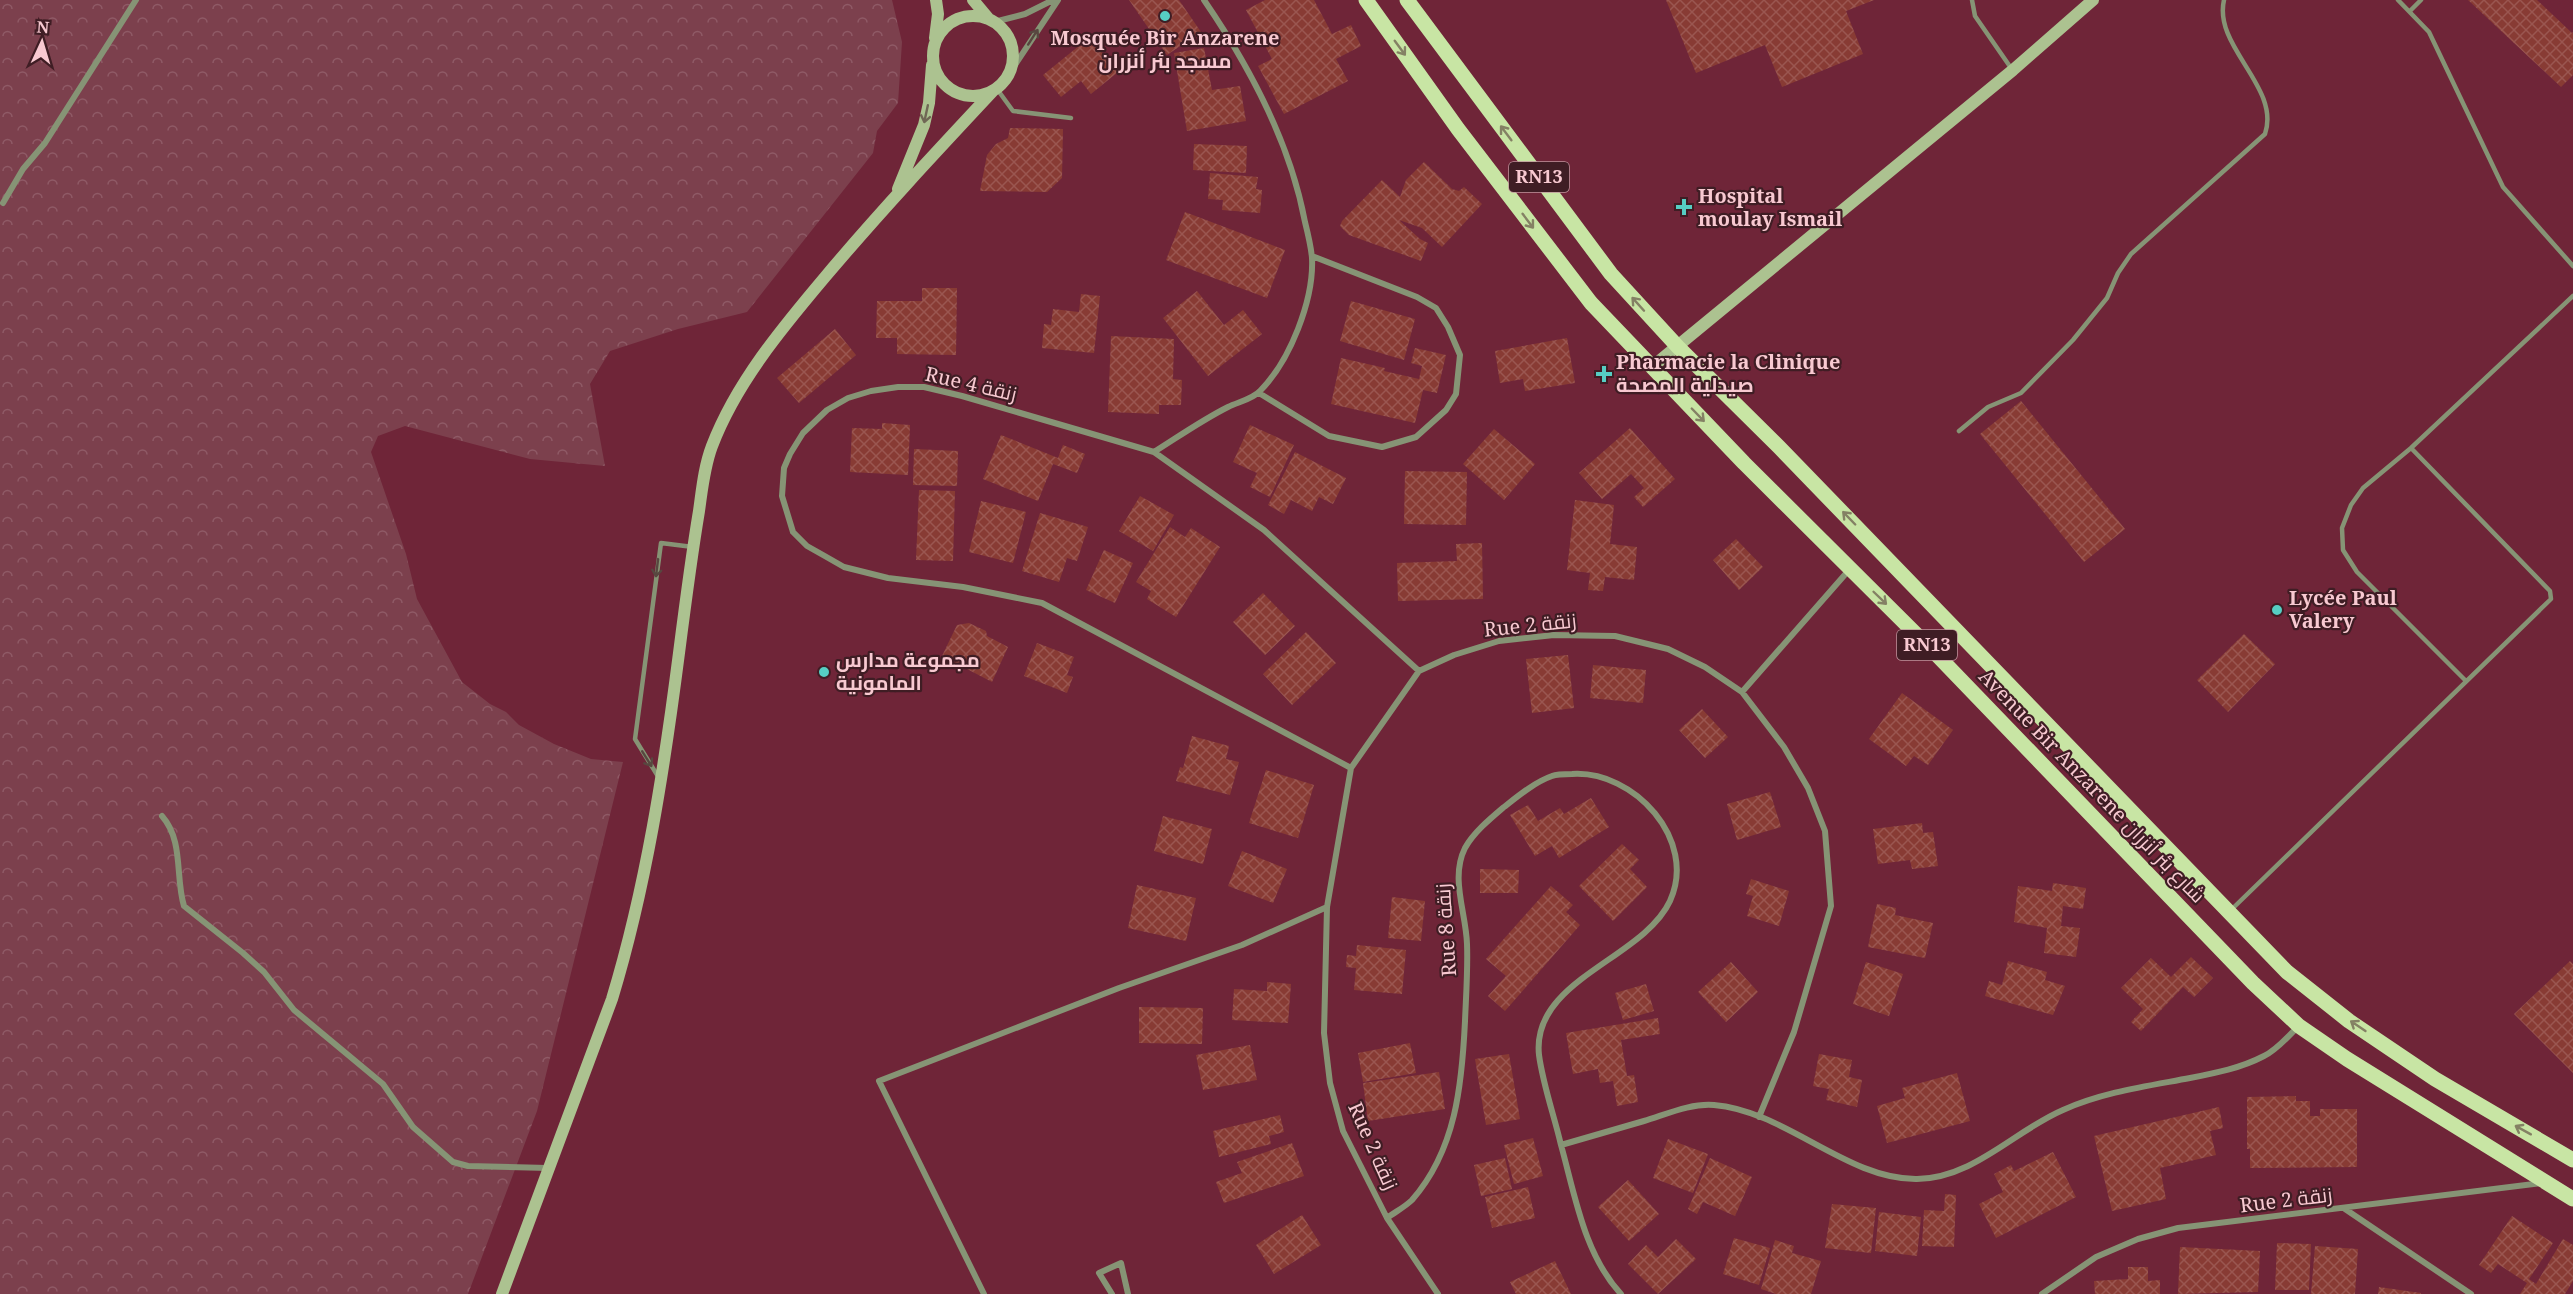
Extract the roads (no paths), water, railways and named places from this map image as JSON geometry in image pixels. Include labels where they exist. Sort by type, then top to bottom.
[{"type":"main road","points":[[895,195],[924,125],[929,103],[938,14],[936,0]]},
{"type":"main road","points":[[502,1294],[612,999],[623,962],[640,892],[660,779],[693,547],[711,448],[747,379],[794,314],[895,195],[1009,75],[1013,63],[1013,51],[1004,30],[992,21],[973,0]]},
{"type":"main road","name":"Avenue Bir Anzarene شارع بئر أنزران","points":[[1366,0],[1458,129],[1591,303],[1936,654],[2253,983],[2299,1026],[2357,1066],[2549,1182],[2573,1199]]},
{"type":"main road","name":"Avenue Bir Anzarene شارع بئر أنزران","points":[[1407,0],[1611,273],[1678,347],[1779,447],[2287,972],[2349,1021],[2435,1079],[2573,1160]]},
{"type":"main road","points":[[1652,367],[2013,70],[2093,0]]},
{"type":"main road","points":[[935,42],[941,31],[951,22],[963,17],[976,16],[992,21]]},
{"type":"main road","points":[[932,56],[939,79],[947,88],[958,94],[970,96],[995,90]]},
{"type":"street","points":[[3,203],[23,169],[45,143],[135,0]]},
{"type":"street","points":[[992,21],[1025,14],[1056,0]]},
{"type":"street","points":[[1009,75],[1056,0]]},
{"type":"street","points":[[1154,452],[1227,408],[1259,393],[1281,364],[1296,337],[1312,280],[1312,256],[1300,196],[1269,114],[1231,39],[1204,0]]},
{"type":"street","points":[[1259,393],[1329,436],[1382,447],[1416,437],[1446,411],[1456,394],[1460,355],[1448,327],[1436,308],[1417,297],[1312,256]]},
{"type":"street","name":"Rue 4 زنقة","points":[[1351,768],[1042,603],[963,586],[888,578],[844,567],[807,546],[793,532],[782,496],[784,468],[790,454],[803,433],[816,420],[848,398],[871,391],[898,387],[924,387],[962,396],[1154,452],[1264,530],[1419,671]]},
{"type":"street","points":[[1742,692],[1850,569]]},
{"type":"street","name":"Rue 2 زنقة","points":[[1438,1294],[1387,1218],[1343,1131],[1330,1083],[1324,1033],[1327,907],[1351,768],[1419,671],[1454,655],[1499,641],[1554,635],[1616,636],[1668,649],[1705,667],[1742,692],[1784,747],[1808,788],[1825,831],[1831,906],[1794,1032],[1759,1116]]},
{"type":"street","name":"Rue 8 زنقة","points":[[1387,1218],[1410,1202],[1431,1175],[1444,1149],[1455,1115],[1462,1076],[1467,942],[1458,874],[1466,848],[1489,819],[1518,795],[1552,775],[1587,773],[1612,780],[1640,798],[1657,814],[1671,838],[1678,859],[1676,888],[1664,915],[1623,952],[1594,969],[1562,994],[1544,1022],[1539,1053],[1561,1145],[1591,1246],[1621,1294]]},
{"type":"street","points":[[162,816],[170,825],[175,844],[184,906],[243,952],[264,972],[294,1010],[383,1084],[413,1127],[453,1162],[468,1167],[549,1168]]},
{"type":"street","points":[[984,1294],[879,1081],[1119,988],[1242,945],[1327,907]]},
{"type":"street","points":[[1561,1145],[1690,1107],[1713,1105],[1759,1116],[1868,1171],[1894,1177],[1919,1179],[1946,1174],[1979,1161],[2062,1110],[2094,1098],[2230,1070],[2266,1056],[2299,1026]]},
{"type":"street","name":"Rue 2 زنقة","points":[[2042,1294],[2096,1257],[2138,1239],[2178,1228],[2549,1182]]},
{"type":"street","points":[[2345,1209],[2471,1294]]},
{"type":"street","points":[[1112,1294],[1099,1273],[1121,1263],[1128,1294]]},
{"type":"lane","points":[[1972,0],[1975,16],[2013,70]]},
{"type":"lane","points":[[1959,431],[1988,408],[2021,393],[2073,340],[2107,298],[2118,273],[2131,254],[2265,134],[2269,122],[2267,111],[2261,94],[2233,43],[2224,20],[2224,0]]},
{"type":"lane","points":[[2398,0],[2428,32],[2503,187],[2573,266]]},
{"type":"lane","points":[[2410,11],[2421,0]]},
{"type":"lane","points":[[995,90],[1015,112],[1071,118]]},
{"type":"lane","points":[[2466,681],[2357,572],[2343,550],[2342,528],[2351,505],[2363,488],[2411,448],[2573,296]]},
{"type":"lane","points":[[2229,912],[2551,599],[2550,591],[2411,448]]},
{"type":"lane","points":[[660,779],[635,739],[661,543],[693,547]]},
{"type":"place","name":"Mosquée Bir Anzarene مسجد بئر أنزران","points":[[1165,16]]},
{"type":"place","name":"Hospital moulay Ismail","points":[[1684,207]]},
{"type":"place","name":"Pharmacie la Clinique صيدلية المصحة","points":[[1604,374]]},
{"type":"place","name":"Lycée Paul Valery","points":[[2277,610]]},
{"type":"place","name":"مجموعة مدارس المامونية","points":[[824,672]]}]
